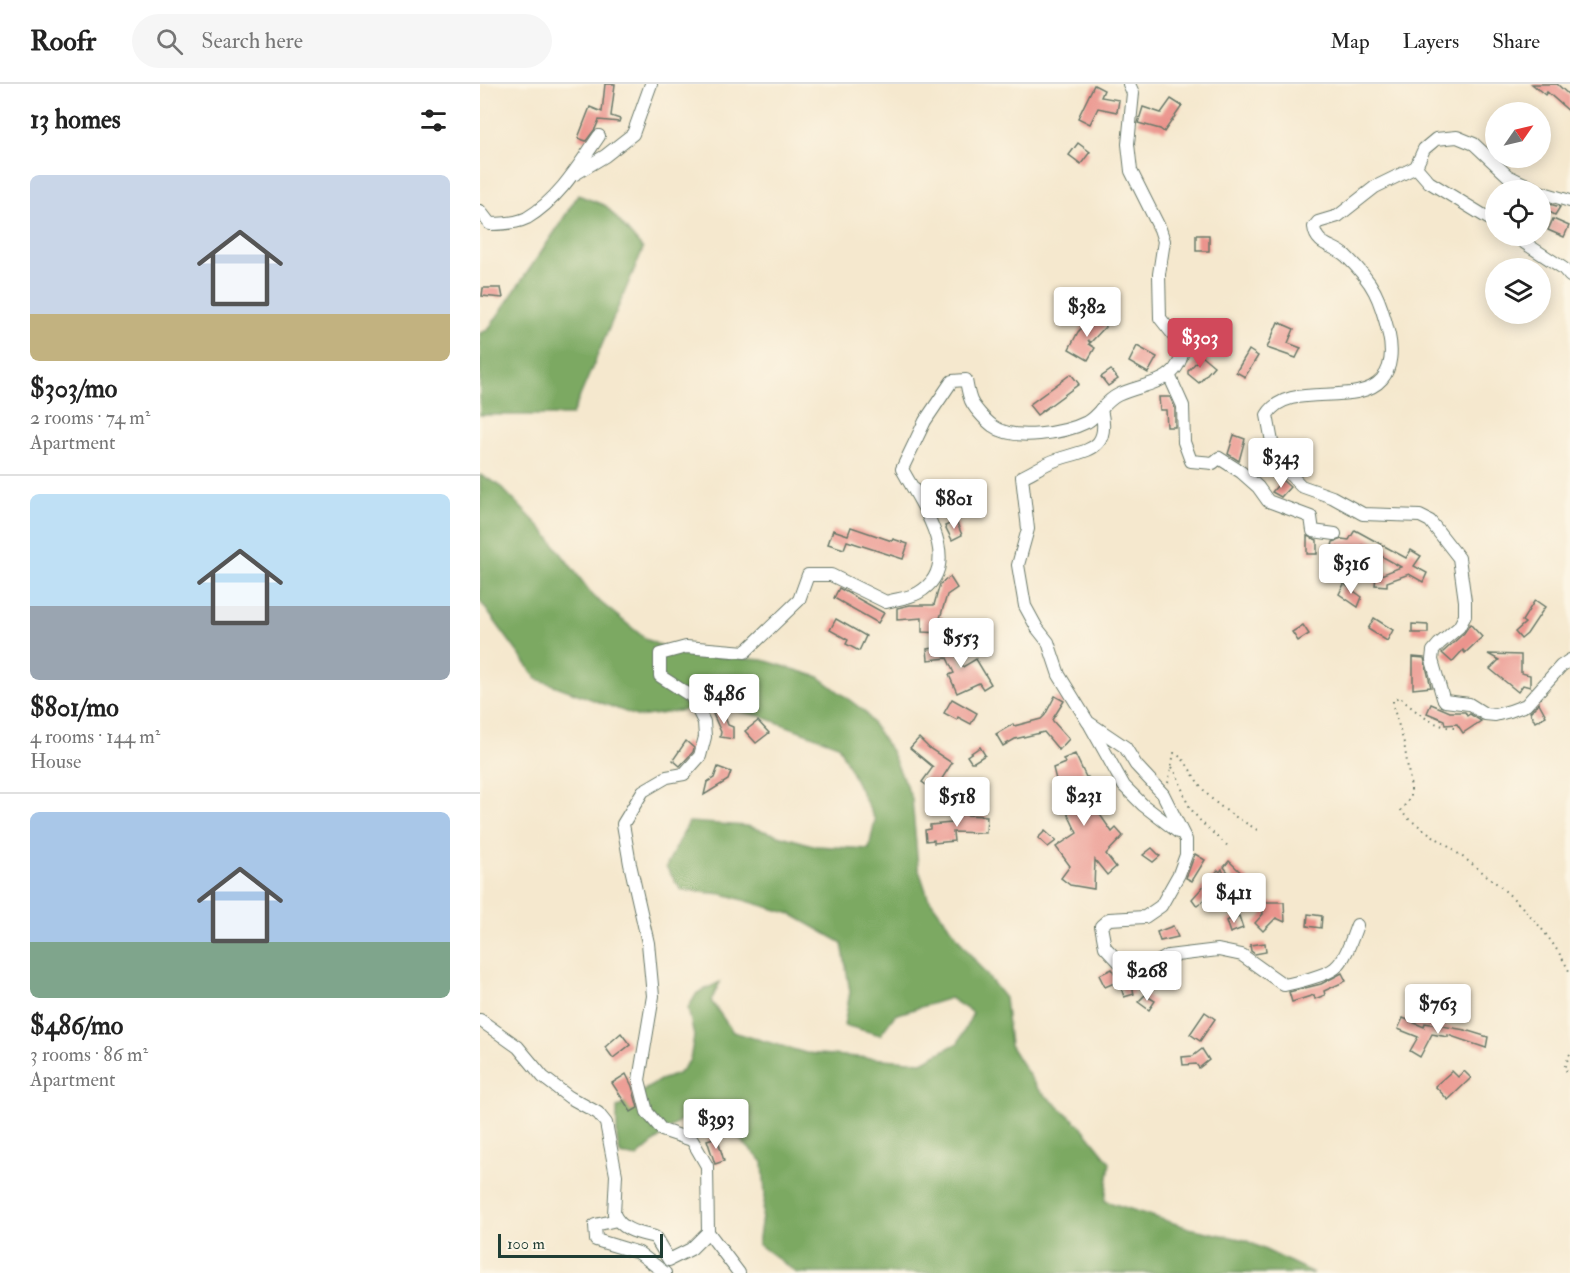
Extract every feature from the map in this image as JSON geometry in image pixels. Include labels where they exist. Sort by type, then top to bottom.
[{"type":"street","points":[[569,178],[605,156],[633,134],[651,84]]},
{"type":"street","points":[[739,1273],[708,1232],[707,1167],[692,1140],[662,1130],[647,1112],[639,1080],[653,996],[648,943],[623,824],[643,791],[667,777],[684,774],[700,756],[705,737],[704,722],[692,696],[660,676],[660,654],[686,647],[745,652],[799,600],[808,575],[831,575],[886,602],[917,594],[933,581],[940,568],[937,533],[902,469],[926,421],[952,381],[966,380],[970,400],[993,427],[1010,433],[1047,434],[1073,428],[1090,420],[1118,395],[1154,384],[1169,375],[1178,365],[1184,346],[1160,318],[1159,274],[1164,241],[1131,171],[1128,144],[1132,93],[1129,84]]},
{"type":"street","points":[[480,211],[490,224],[526,219],[551,199],[599,136]]},
{"type":"street","points":[[1516,180],[1508,176],[1474,144],[1457,137],[1436,139],[1424,149],[1416,168],[1375,187],[1345,212],[1332,219],[1318,222],[1314,227],[1315,236],[1322,243],[1333,246],[1344,254],[1376,291],[1391,347],[1389,364],[1382,379],[1360,391],[1282,401],[1272,407],[1267,415],[1272,442],[1282,466],[1302,486],[1332,497],[1363,514],[1420,516],[1435,526],[1459,558],[1466,601],[1465,616],[1459,627],[1433,651],[1432,660],[1445,701],[1469,704],[1485,714],[1495,715],[1510,711],[1526,705],[1561,666],[1570,660]]},
{"type":"street","points":[[1416,168],[1429,182],[1485,216]]},
{"type":"street","points":[[1551,195],[1570,201]]},
{"type":"street","points":[[1529,246],[1563,268],[1570,276]]},
{"type":"street","points":[[1169,375],[1183,406],[1184,442],[1191,461],[1213,463],[1219,458],[1240,472],[1257,487],[1268,501],[1311,517],[1313,531],[1335,534]]},
{"type":"street","points":[[1101,409],[1105,425],[1095,447],[1083,453],[1055,460],[1022,477],[1028,530],[1018,565],[1025,606],[1048,642],[1059,675],[1124,786],[1143,806],[1173,826],[1186,840]]},
{"type":"street","points":[[1088,722],[1125,747],[1136,765],[1163,794],[1186,840],[1186,855],[1179,874],[1161,906],[1145,917],[1109,919],[1101,926],[1105,947],[1122,965],[1146,969],[1168,956],[1218,950],[1242,955],[1284,985],[1298,983],[1335,969],[1357,925]]},
{"type":"street","points":[[480,1020],[518,1047],[543,1077],[569,1097],[598,1113],[606,1123],[616,1175],[614,1214],[617,1220],[629,1231],[655,1237],[669,1260],[692,1249],[708,1232]]},
{"type":"street","points":[[617,1220],[595,1225],[596,1240],[639,1253],[665,1273]]},
{"type":"path","points":[[1454,728],[1429,721],[1416,713],[1400,697],[1393,700],[1404,742],[1411,788],[1411,797],[1401,810],[1406,817],[1463,857],[1514,898],[1546,935],[1570,973]]},
{"type":"path","points":[[1163,794],[1174,753],[1181,756],[1202,789],[1219,806],[1259,831]]},
{"type":"path","points":[[1172,767],[1180,779],[1187,803],[1202,823],[1229,847]]},
{"type":"path","points":[[1570,1054],[1564,1068],[1570,1075]]},
{"type":"green space","points":[[578,195],[606,206],[643,249],[572,415],[480,415],[480,333],[488,330]]},
{"type":"green space","points":[[480,475],[498,484],[545,532],[594,597],[646,639],[678,654],[763,660],[819,677],[864,711],[891,751],[912,799],[918,867],[928,897],[1005,998],[1010,1045],[1037,1088],[1081,1126],[1110,1162],[1105,1201],[1189,1228],[1245,1240],[1313,1273],[797,1273],[758,1244],[765,1196],[763,1162],[723,1123],[723,1115],[679,1121],[637,1157],[620,1154],[617,1139],[617,1108],[660,1080],[678,1074],[690,1060],[694,1036],[688,1008],[697,993],[720,982],[711,1001],[733,1032],[806,1053],[922,1062],[958,1043],[973,1013],[950,998],[895,1015],[880,1035],[844,1025],[850,992],[842,943],[791,914],[723,894],[681,890],[666,867],[689,822],[747,826],[816,846],[869,849],[875,820],[838,745],[760,716],[712,706],[639,717],[537,679],[480,601]]},
{"type":"building","points":[[605,84],[615,84],[611,116],[620,119],[619,122],[599,120],[586,141],[578,138],[590,107],[602,112]]},
{"type":"building","points":[[1532,84],[1557,84],[1570,96],[1570,112],[1547,92],[1545,95]]},
{"type":"building","points":[[1094,85],[1104,90],[1101,97],[1119,100],[1117,112],[1098,108],[1090,124],[1078,118]]},
{"type":"building","points":[[1171,99],[1182,106],[1164,132],[1138,123],[1143,107],[1161,113]]},
{"type":"building","points":[[1078,143],[1090,152],[1081,164],[1069,155]]},
{"type":"building","points":[[1551,204],[1560,207],[1555,215],[1551,213]]},
{"type":"building","points":[[1553,219],[1569,226],[1564,237],[1551,231]]},
{"type":"building","points":[[1196,235],[1209,235],[1209,251],[1196,251]]},
{"type":"building","points":[[483,288],[501,288],[503,298],[482,296]]},
{"type":"building","points":[[1094,315],[1106,326],[1091,342],[1088,340],[1089,344],[1095,348],[1088,360],[1069,349],[1078,332]]},
{"type":"building","points":[[1278,322],[1294,329],[1288,343],[1301,348],[1296,358],[1267,348]]},
{"type":"building","points":[[1137,346],[1157,357],[1148,373],[1129,362]]},
{"type":"building","points":[[1249,350],[1258,356],[1245,377],[1236,372]]},
{"type":"building","points":[[1202,356],[1214,366],[1199,383],[1188,374],[1188,371]]},
{"type":"building","points":[[1111,370],[1118,379],[1108,386],[1101,377]]},
{"type":"building","points":[[1071,374],[1079,384],[1037,415],[1029,405]]},
{"type":"building","points":[[1159,397],[1170,397],[1175,408],[1175,427],[1167,427],[1166,410],[1160,410]]},
{"type":"building","points":[[1234,435],[1245,439],[1239,461],[1228,454]]},
{"type":"building","points":[[1282,480],[1290,487],[1281,497],[1272,492]]},
{"type":"building","points":[[956,521],[962,535],[952,540],[945,526]]},
{"type":"building","points":[[851,527],[908,544],[903,559],[847,541],[844,549],[828,544],[833,530],[848,535]]},
{"type":"building","points":[[1355,530],[1406,558],[1411,550],[1421,556],[1414,566],[1427,573],[1423,582],[1409,574],[1387,582],[1387,586],[1375,585],[1376,577],[1401,567],[1362,545],[1355,562],[1345,558],[1349,550],[1332,546],[1333,542],[1342,539],[1349,540]]},
{"type":"building","points":[[1307,536],[1317,540],[1317,554],[1307,554]]},
{"type":"building","points":[[950,577],[957,588],[947,595],[940,618],[944,618],[943,633],[922,632],[922,618],[897,620],[897,608],[910,605],[934,605],[940,584]]},
{"type":"building","points":[[1344,584],[1362,597],[1358,607],[1339,594]]},
{"type":"building","points":[[839,588],[884,613],[878,623],[834,598]]},
{"type":"building","points":[[1535,600],[1545,607],[1521,639],[1515,632],[1525,623],[1522,621]]},
{"type":"building","points":[[1374,618],[1393,630],[1387,641],[1368,629]]},
{"type":"building","points":[[836,619],[866,636],[859,651],[846,644],[848,640],[830,630]]},
{"type":"building","points":[[1412,624],[1428,625],[1428,633],[1412,633]]},
{"type":"building","points":[[1470,624],[1482,637],[1465,653],[1463,650],[1452,662],[1442,653],[1464,633]]},
{"type":"building","points":[[1303,625],[1309,634],[1298,641],[1292,632]]},
{"type":"building","points":[[954,646],[963,667],[976,659],[991,684],[983,689],[979,683],[957,693],[949,675],[954,673],[947,658],[928,660],[927,649]]},
{"type":"building","points":[[1488,654],[1521,655],[1521,673],[1530,675],[1530,687],[1523,685],[1518,692],[1490,669],[1499,660]]},
{"type":"building","points":[[1413,657],[1424,658],[1431,687],[1413,689]]},
{"type":"building","points":[[1055,696],[1064,701],[1052,720],[1069,739],[1059,750],[1044,732],[1015,739],[1003,746],[996,734],[1013,724],[1014,726],[1041,719]]},
{"type":"building","points":[[952,699],[977,713],[971,724],[944,713]]},
{"type":"building","points":[[1539,703],[1546,716],[1535,722],[1530,712]]},
{"type":"building","points":[[1431,704],[1450,712],[1465,712],[1467,716],[1470,714],[1481,721],[1463,733],[1457,724],[1445,725],[1444,720],[1427,713]]},
{"type":"building","points":[[722,709],[728,725],[733,727],[733,739],[720,737],[721,732],[713,714]]},
{"type":"building","points":[[758,721],[769,733],[756,743],[745,731]]},
{"type":"building","points":[[919,738],[929,748],[952,763],[941,780],[949,787],[942,796],[922,782],[933,767],[910,748]]},
{"type":"building","points":[[686,741],[694,748],[680,766],[673,760]]},
{"type":"building","points":[[980,747],[985,755],[971,762],[967,756]]},
{"type":"building","points":[[1075,754],[1088,777],[1099,808],[1096,809],[1112,832],[1116,828],[1123,836],[1106,854],[1116,867],[1107,875],[1095,860],[1094,889],[1070,885],[1061,878],[1070,866],[1056,847],[1077,833],[1065,808],[1068,807],[1057,784],[1053,768],[1065,763],[1063,759]]},
{"type":"building","points":[[718,767],[731,772],[728,780],[704,795],[707,782],[714,778]]},
{"type":"building","points":[[955,812],[987,816],[986,833],[953,832],[954,841],[934,843],[934,840],[926,841],[925,830],[930,829],[930,825],[952,823]]},
{"type":"building","points":[[1045,831],[1056,841],[1048,847],[1038,838]]},
{"type":"building","points":[[1152,848],[1160,856],[1153,862],[1143,855]]},
{"type":"building","points":[[1195,854],[1205,860],[1192,881],[1186,878]]},
{"type":"building","points":[[1229,861],[1258,889],[1258,892],[1249,900],[1224,867]]},
{"type":"building","points":[[1222,869],[1233,899],[1225,904],[1217,890],[1197,906],[1192,899],[1218,870],[1220,872]]},
{"type":"building","points":[[1262,902],[1284,902],[1285,922],[1276,918],[1263,931],[1255,923],[1263,914]]},
{"type":"building","points":[[1308,914],[1322,916],[1321,928],[1307,926]]},
{"type":"building","points":[[1239,916],[1243,928],[1230,933],[1226,921]]},
{"type":"building","points":[[1173,926],[1178,937],[1160,941],[1157,932]]},
{"type":"building","points":[[1265,943],[1266,952],[1255,954],[1251,951],[1250,945]]},
{"type":"building","points":[[1112,969],[1119,981],[1105,987],[1099,975]]},
{"type":"building","points":[[1342,973],[1346,981],[1324,991],[1325,995],[1315,999],[1314,995],[1292,1002],[1289,992],[1321,984]]},
{"type":"building","points":[[1131,981],[1134,994],[1124,997],[1120,984]]},
{"type":"building","points":[[1145,995],[1155,1001],[1149,1010],[1138,1002]]},
{"type":"building","points":[[1205,1012],[1215,1019],[1200,1041],[1190,1034]]},
{"type":"building","points":[[1403,1018],[1424,1027],[1425,1023],[1465,1030],[1488,1037],[1486,1048],[1448,1035],[1448,1037],[1432,1034],[1420,1057],[1410,1051],[1418,1037],[1398,1029]]},
{"type":"building","points":[[621,1033],[630,1045],[613,1058],[605,1047]]},
{"type":"building","points":[[1202,1049],[1209,1060],[1199,1068],[1196,1064],[1183,1065],[1182,1057],[1193,1056]]},
{"type":"building","points":[[1452,1071],[1458,1077],[1464,1071],[1471,1078],[1448,1100],[1435,1086]]},
{"type":"building","points":[[626,1074],[638,1108],[631,1112],[612,1083]]},
{"type":"building","points":[[717,1137],[724,1161],[715,1164],[707,1140]]}]
